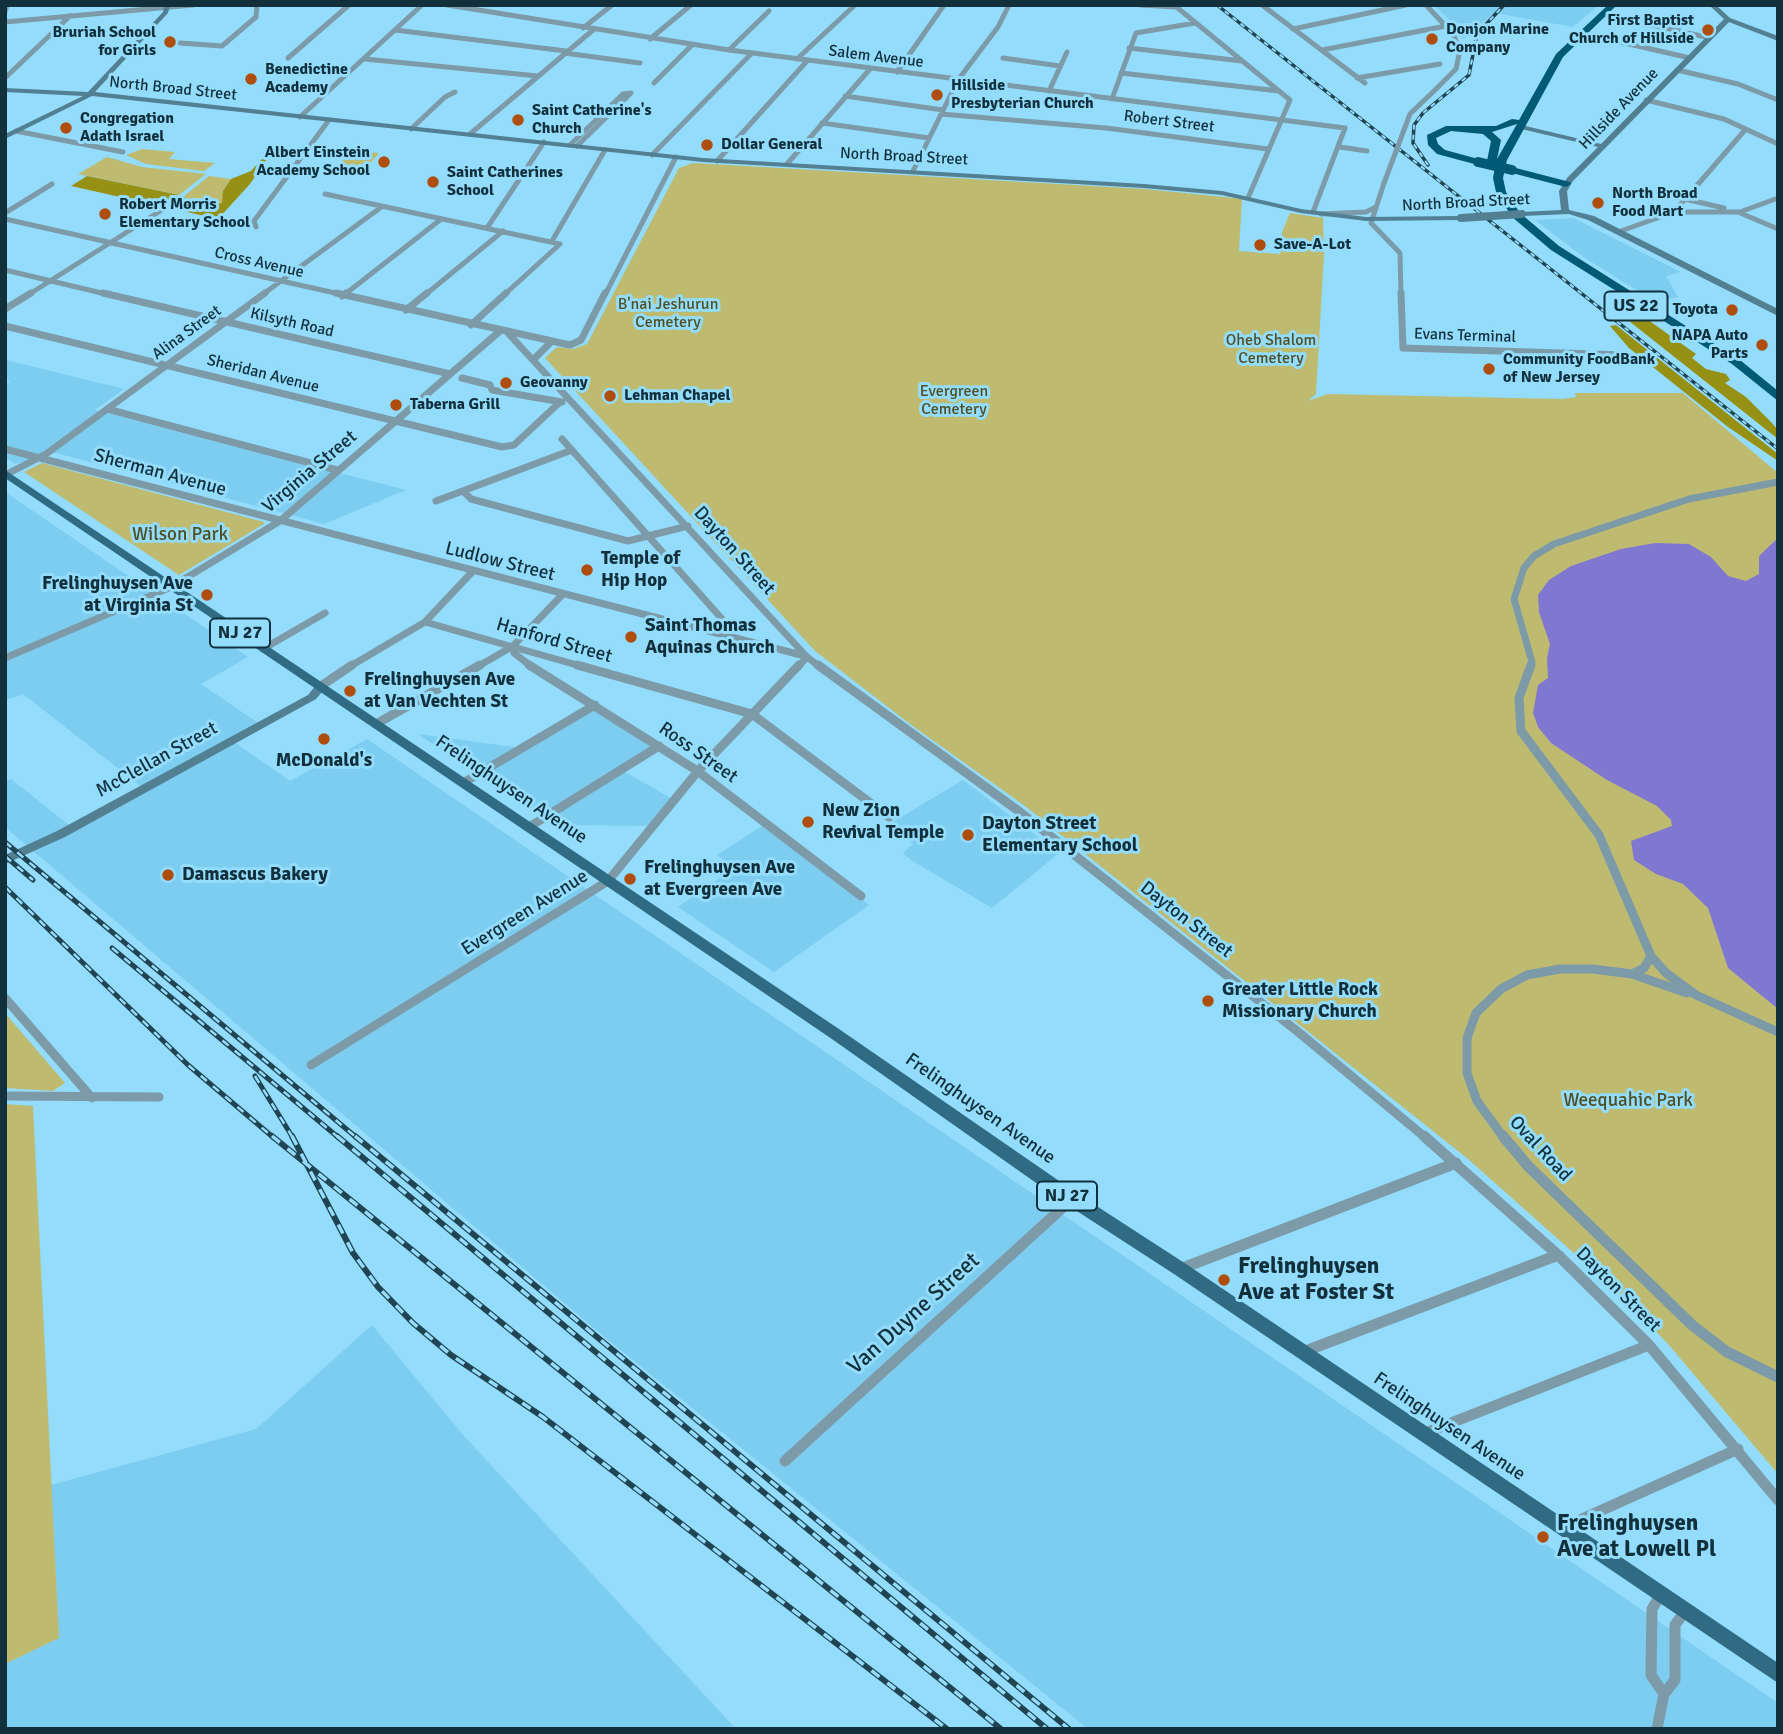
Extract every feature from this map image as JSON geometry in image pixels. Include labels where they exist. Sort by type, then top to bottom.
[{"type":"highway","name":"US 22","points":[[1613,5],[1603,10],[1555,50],[1502,160],[1498,174],[1503,197],[1520,218],[1569,258],[1736,362],[1778,397]]},
{"type":"highway","name":"US 22","points":[[1603,10],[1559,56],[1494,158],[1490,176],[1494,194],[1521,228],[1580,272],[1730,365],[1778,409]]},
{"type":"highway","points":[[1518,123],[1500,129],[1442,130],[1432,136],[1431,142],[1444,153],[1512,170],[1564,188]]},
{"type":"highway","points":[[1470,128],[1494,137],[1497,144],[1494,158]]},
{"type":"main road","points":[[1712,5],[1728,19],[1778,39]]},
{"type":"main road","points":[[5,137],[91,94],[127,56],[167,6]]},
{"type":"main road","name":"Hillside Avenue","points":[[1564,188],[1646,100],[1728,19]]},
{"type":"main road","name":"North Broad Street","points":[[5,90],[91,94],[676,158],[1144,186],[1248,198],[1317,213],[1371,220],[1565,212],[1584,215],[1620,231],[1778,313]]},
{"type":"main road","points":[[1518,123],[1602,146]]},
{"type":"main road","points":[[1564,188],[1565,212]]},
{"type":"main road","points":[[1564,188],[1579,208],[1607,225]]},
{"type":"main road","name":"Frelinghuysen Avenue","points":[[6,473],[158,579],[834,1033],[1072,1199],[1180,1269],[1778,1674]]},
{"type":"main road","name":"McClellan Street","points":[[5,860],[61,834],[312,697],[321,686]]},
{"type":"street","points":[[5,12],[8,5]]},
{"type":"street","points":[[5,22],[193,5]]},
{"type":"street","points":[[180,43],[222,46],[256,17],[257,5]]},
{"type":"street","points":[[288,58],[349,5]]},
{"type":"street","points":[[300,117],[422,5]]},
{"type":"street","name":"Salem Avenue","points":[[446,5],[650,39],[807,61],[1345,128],[1340,147]]},
{"type":"street","points":[[583,28],[612,5]]},
{"type":"street","points":[[650,39],[691,5]]},
{"type":"street","points":[[797,59],[855,5]]},
{"type":"street","points":[[897,72],[944,5]]},
{"type":"street","points":[[913,171],[958,80],[998,27],[1009,5]]},
{"type":"street","points":[[1140,5],[1175,6],[1290,102],[1248,198]]},
{"type":"street","points":[[1263,6],[1272,5]]},
{"type":"street","points":[[1293,29],[1406,5]]},
{"type":"street","points":[[1371,220],[1410,114],[1452,75],[1460,59],[1456,39],[1426,5]]},
{"type":"street","points":[[1263,6],[1365,83]]},
{"type":"street","points":[[1603,10],[1710,38]]},
{"type":"street","points":[[729,50],[769,11]]},
{"type":"street","points":[[5,78],[71,16]]},
{"type":"street","points":[[1112,99],[1133,36],[1140,31],[1195,23]]},
{"type":"street","points":[[1321,50],[1446,26]]},
{"type":"street","points":[[396,30],[640,64]]},
{"type":"street","points":[[470,134],[593,30]]},
{"type":"street","points":[[1581,33],[1689,58]]},
{"type":"street","points":[[654,83],[692,45]]},
{"type":"street","points":[[1129,48],[1243,61]]},
{"type":"street","points":[[1049,91],[1067,52]]},
{"type":"street","points":[[652,155],[752,53]]},
{"type":"street","points":[[365,58],[538,76]]},
{"type":"street","points":[[1003,58],[1060,66]]},
{"type":"street","points":[[717,161],[807,61]]},
{"type":"street","points":[[1357,78],[1440,64]]},
{"type":"street","points":[[787,164],[870,68]]},
{"type":"street","points":[[1677,70],[1738,84],[1778,100]]},
{"type":"street","points":[[1121,73],[1280,92]]},
{"type":"street","points":[[411,129],[445,97],[455,92]]},
{"type":"street","name":"Robert Street","points":[[845,96],[942,112],[1106,128],[1268,149]]},
{"type":"street","points":[[1646,100],[1724,119],[1778,144]]},
{"type":"street","points":[[573,146],[612,109]]},
{"type":"street","points":[[256,227],[254,221],[329,120]]},
{"type":"street","points":[[822,123],[929,138]]},
{"type":"street","points":[[1674,212],[1745,130]]},
{"type":"street","points":[[16,131],[124,152]]},
{"type":"street","points":[[487,228],[544,142]]},
{"type":"street","points":[[1367,151],[1340,147],[1317,213],[1366,212],[1376,207]]},
{"type":"street","points":[[552,241],[605,150]]},
{"type":"street","name":"Cross Avenue","points":[[5,219],[570,345],[582,337],[676,158]]},
{"type":"street","points":[[5,213],[52,184]]},
{"type":"street","points":[[324,194],[380,208],[552,241],[560,246],[471,324]]},
{"type":"street","points":[[1620,231],[1674,212],[1740,212],[1778,198]]},
{"type":"street","points":[[1685,199],[1740,212],[1778,229]]},
{"type":"street","points":[[5,309],[168,206]]},
{"type":"street","name":"Alina Street","points":[[6,473],[40,458],[380,208]]},
{"type":"street","points":[[342,296],[440,220]]},
{"type":"street","name":"Evans Terminal","points":[[1371,220],[1373,227],[1401,254],[1403,348],[1624,355]]},
{"type":"street","points":[[406,310],[503,231]]},
{"type":"street","name":"Kilsyth Road","points":[[5,270],[450,373]]},
{"type":"street","name":"Sheridan Avenue","points":[[5,326],[502,447],[514,445],[560,402]]},
{"type":"street","points":[[504,332],[570,400]]},
{"type":"street","name":"Virginia Street","points":[[5,658],[171,587],[279,521],[450,373],[504,332]]},
{"type":"street","points":[[533,360],[551,342]]},
{"type":"street","points":[[462,378],[490,385],[492,390],[560,402],[570,400]]},
{"type":"street","name":"Dayton Street","points":[[570,400],[807,657],[1020,812],[1277,1015],[1456,1163],[1558,1255],[1649,1345],[1778,1500]]},
{"type":"street","points":[[107,409],[337,470]]},
{"type":"street","points":[[562,439],[722,619],[727,636]]},
{"type":"street","name":"Sherman Avenue","points":[[5,449],[307,528]]},
{"type":"street","points":[[436,501],[572,450]]},
{"type":"street","points":[[1778,482],[1689,499],[1554,544],[1534,556],[1517,582],[1514,599],[1517,616],[1531,650],[1532,662],[1519,698],[1521,732],[1598,835],[1651,956],[1666,973],[1705,1000],[1778,1032]]},
{"type":"street","points":[[463,491],[471,499],[628,541],[688,526]]},
{"type":"street","name":"Ludlow Street","points":[[307,528],[807,657]]},
{"type":"street","points":[[321,686],[329,678],[425,622],[473,571]]},
{"type":"street","points":[[376,724],[513,646],[563,594]]},
{"type":"street","points":[[263,649],[325,613]]},
{"type":"street","name":"Hanford Street","points":[[425,622],[752,714],[889,817]]},
{"type":"street","name":"Ross Street","points":[[513,646],[514,653],[521,660],[698,771],[861,896]]},
{"type":"street","name":"Evergreen Avenue","points":[[311,1065],[608,881],[698,771],[807,657]]},
{"type":"street","points":[[463,783],[595,705]]},
{"type":"street","points":[[529,828],[659,746]]},
{"type":"street","points":[[1632,974],[1644,968],[1651,956]]},
{"type":"street","name":"Oval Road","points":[[1705,1000],[1632,974],[1593,969],[1560,969],[1527,975],[1501,989],[1476,1013],[1467,1038],[1466,1059],[1471,1086],[1506,1143],[1692,1325],[1727,1352],[1778,1377]]},
{"type":"street","points":[[5,998],[92,1098]]},
{"type":"street","points":[[5,1096],[159,1097]]},
{"type":"street","points":[[1180,1269],[1456,1163]]},
{"type":"street","name":"Van Duyne Street","points":[[785,1461],[1072,1199]]},
{"type":"street","points":[[1301,1353],[1558,1255]]},
{"type":"street","points":[[1423,1434],[1649,1345]]},
{"type":"street","points":[[1571,1534],[1582,1518],[1738,1449]]},
{"type":"street","points":[[1661,1594],[1652,1609],[1651,1675],[1664,1694]]},
{"type":"street","points":[[1657,1729],[1664,1694],[1675,1680],[1675,1625],[1685,1611]]},
{"type":"shaded area","points":[[1434,5],[1599,5],[1573,27],[1494,13],[1463,39],[1457,27]]},
{"type":"shaded area","points":[[262,159],[266,160],[250,184],[218,219],[71,186],[87,176],[179,195],[205,207],[222,203],[223,191],[231,179],[251,171]]},
{"type":"shaded area","points":[[1573,218],[1681,272],[1666,276],[1678,297],[1657,303],[1585,258],[1535,220]]},
{"type":"shaded area","points":[[1616,307],[1627,307],[1651,322],[1696,354],[1692,358],[1706,369],[1726,374],[1730,380],[1725,383],[1746,397],[1771,422],[1778,430],[1778,439],[1624,317]]},
{"type":"shaded area","points":[[1616,325],[1778,454],[1778,461],[1728,427],[1629,348],[1610,326]]},
{"type":"shaded area","points":[[6,360],[124,389],[95,410],[406,490],[324,524],[56,453],[15,464],[5,457],[5,384],[10,382],[5,377]]},
{"type":"shaded area","points":[[5,492],[248,657],[201,684],[261,725],[234,742],[290,781],[367,739],[1778,1703],[1778,1729],[1088,1729],[602,1335],[5,827],[5,782],[11,779],[74,829],[147,791],[23,694],[5,700]]},
{"type":"shaded area","points":[[1778,538],[1778,1009],[1728,968],[1708,908],[1683,884],[1656,874],[1634,860],[1631,841],[1672,826],[1671,820],[1657,806],[1607,780],[1551,743],[1538,727],[1533,713],[1538,685],[1548,678],[1547,658],[1550,644],[1539,612],[1538,595],[1549,580],[1571,566],[1621,549],[1655,543],[1689,544],[1711,557],[1728,576],[1746,581],[1759,574],[1759,556]]},
{"type":"shaded area","points":[[594,703],[657,746],[620,769],[674,800],[651,826],[555,825],[418,734],[521,748]]},
{"type":"shaded area","name":"Dayton Street Elementary School","points":[[963,780],[1059,853],[992,908],[911,860],[903,853],[913,844],[888,825]]},
{"type":"shaded area","points":[[762,826],[869,905],[774,972],[678,907],[734,868],[717,855]]},
{"type":"shaded area","points":[[372,1325],[463,1435],[736,1729],[5,1729],[5,1664],[59,1638],[51,1485],[256,1429]]},
{"type":"green space","points":[[142,149],[175,152],[169,159],[215,163],[204,171],[146,164],[126,155]]},
{"type":"green space","points":[[354,151],[379,153],[361,174],[332,174],[336,171],[331,170]]},
{"type":"green space","points":[[107,157],[142,167],[206,174],[179,195],[78,174]]},
{"type":"green space","points":[[693,163],[1145,189],[1242,199],[1239,251],[1280,254],[1282,232],[1290,213],[1323,218],[1324,254],[1316,394],[1308,401],[1328,394],[1563,399],[1576,397],[1575,393],[1683,393],[1778,473],[1778,1474],[1668,1344],[1621,1295],[1468,1159],[1025,806],[914,727],[815,651],[545,358],[557,347],[573,349],[587,344],[679,168]]},
{"type":"green space","points":[[209,176],[231,179],[223,191],[223,203],[205,207],[183,197]]},
{"type":"green space","name":"Wilson Park","points":[[42,463],[264,524],[179,575],[24,472]]},
{"type":"green space","points":[[5,1013],[65,1083],[53,1091],[5,1088]]},
{"type":"green space","points":[[5,1104],[33,1106],[59,1638],[5,1664]]},
{"type":"railway","points":[[1217,5],[1778,449]]},
{"type":"railway","points":[[1428,165],[1413,143],[1414,125],[1423,113],[1469,75],[1477,34],[1504,5]]},
{"type":"railway","points":[[5,842],[357,1138]]},
{"type":"railway","points":[[5,856],[33,880]]},
{"type":"railway","points":[[5,887],[188,1065],[274,1138]]},
{"type":"railway","points":[[112,948],[339,1138]]},
{"type":"railway","points":[[255,1076],[293,1138]]},
{"type":"railway","points":[[272,1136],[307,1164]]},
{"type":"railway","points":[[292,1136],[307,1164]]},
{"type":"railway","points":[[337,1136],[1047,1729]]},
{"type":"railway","points":[[355,1136],[1069,1729]]},
{"type":"railway","points":[[307,1164],[1001,1729]]},
{"type":"railway","points":[[307,1164],[353,1253],[378,1287],[413,1323],[451,1355],[543,1417],[947,1729]]},
{"type":"place","name":"First Baptist Church of Hillside","points":[[1708,30]]},
{"type":"place","name":"Donjon Marine Company","points":[[1432,39]]},
{"type":"place","name":"Bruriah School for Girls","points":[[170,42]]},
{"type":"place","name":"Benedictine Academy","points":[[251,79]]},
{"type":"place","name":"Hillside Presbyterian Church","points":[[937,95]]},
{"type":"place","name":"Saint Catherine's Church","points":[[518,120]]},
{"type":"place","name":"Congregation Adath Israel","points":[[66,128]]},
{"type":"place","name":"Dollar General","points":[[707,145]]},
{"type":"place","name":"Albert Einstein Academy School","points":[[384,162]]},
{"type":"place","name":"Saint Catherines School","points":[[433,182]]},
{"type":"place","name":"North Broad Food Mart","points":[[1598,203]]},
{"type":"place","name":"Robert Morris Elementary School","points":[[105,214]]},
{"type":"place","name":"Save-A-Lot","points":[[1260,245]]},
{"type":"place","name":"Toyota","points":[[1732,310]]},
{"type":"place","name":"NAPA Auto Parts","points":[[1762,345]]},
{"type":"place","name":"Community FoodBank of New Jersey","points":[[1489,369]]},
{"type":"place","name":"Geovanny","points":[[506,383]]},
{"type":"place","name":"Lehman Chapel","points":[[610,396]]},
{"type":"place","name":"Taberna Grill","points":[[396,405]]},
{"type":"place","name":"Temple of Hip Hop","points":[[587,570]]},
{"type":"place","name":"Frelinghuysen Ave at Virginia St","points":[[207,595]]},
{"type":"place","name":"Saint Thomas Aquinas Church","points":[[631,637]]},
{"type":"place","name":"Frelinghuysen Ave at Van Vechten St","points":[[350,691]]},
{"type":"place","name":"McDonald's","points":[[324,739]]},
{"type":"place","name":"New Zion Revival Temple","points":[[808,822]]},
{"type":"place","name":"Dayton Street Elementary School","points":[[968,835]]},
{"type":"place","name":"Damascus Bakery","points":[[168,875]]},
{"type":"place","name":"Frelinghuysen Ave at Evergreen Ave","points":[[630,879]]},
{"type":"place","name":"Greater Little Rock Missionary Church","points":[[1208,1001]]},
{"type":"place","name":"Frelinghuysen Ave at Foster St","points":[[1224,1280]]},
{"type":"place","name":"Frelinghuysen Ave at Lowell Pl","points":[[1543,1537]]},
{"type":"park label","name":"B'nai Jeshurun Cemetery","points":[[668,314]]},
{"type":"park label","name":"Oheb Shalom Cemetery","points":[[1271,350]]},
{"type":"park label","name":"Evergreen Cemetery","points":[[954,401]]},
{"type":"park label","name":"Weequahic Park","points":[[1628,1101]]}]
